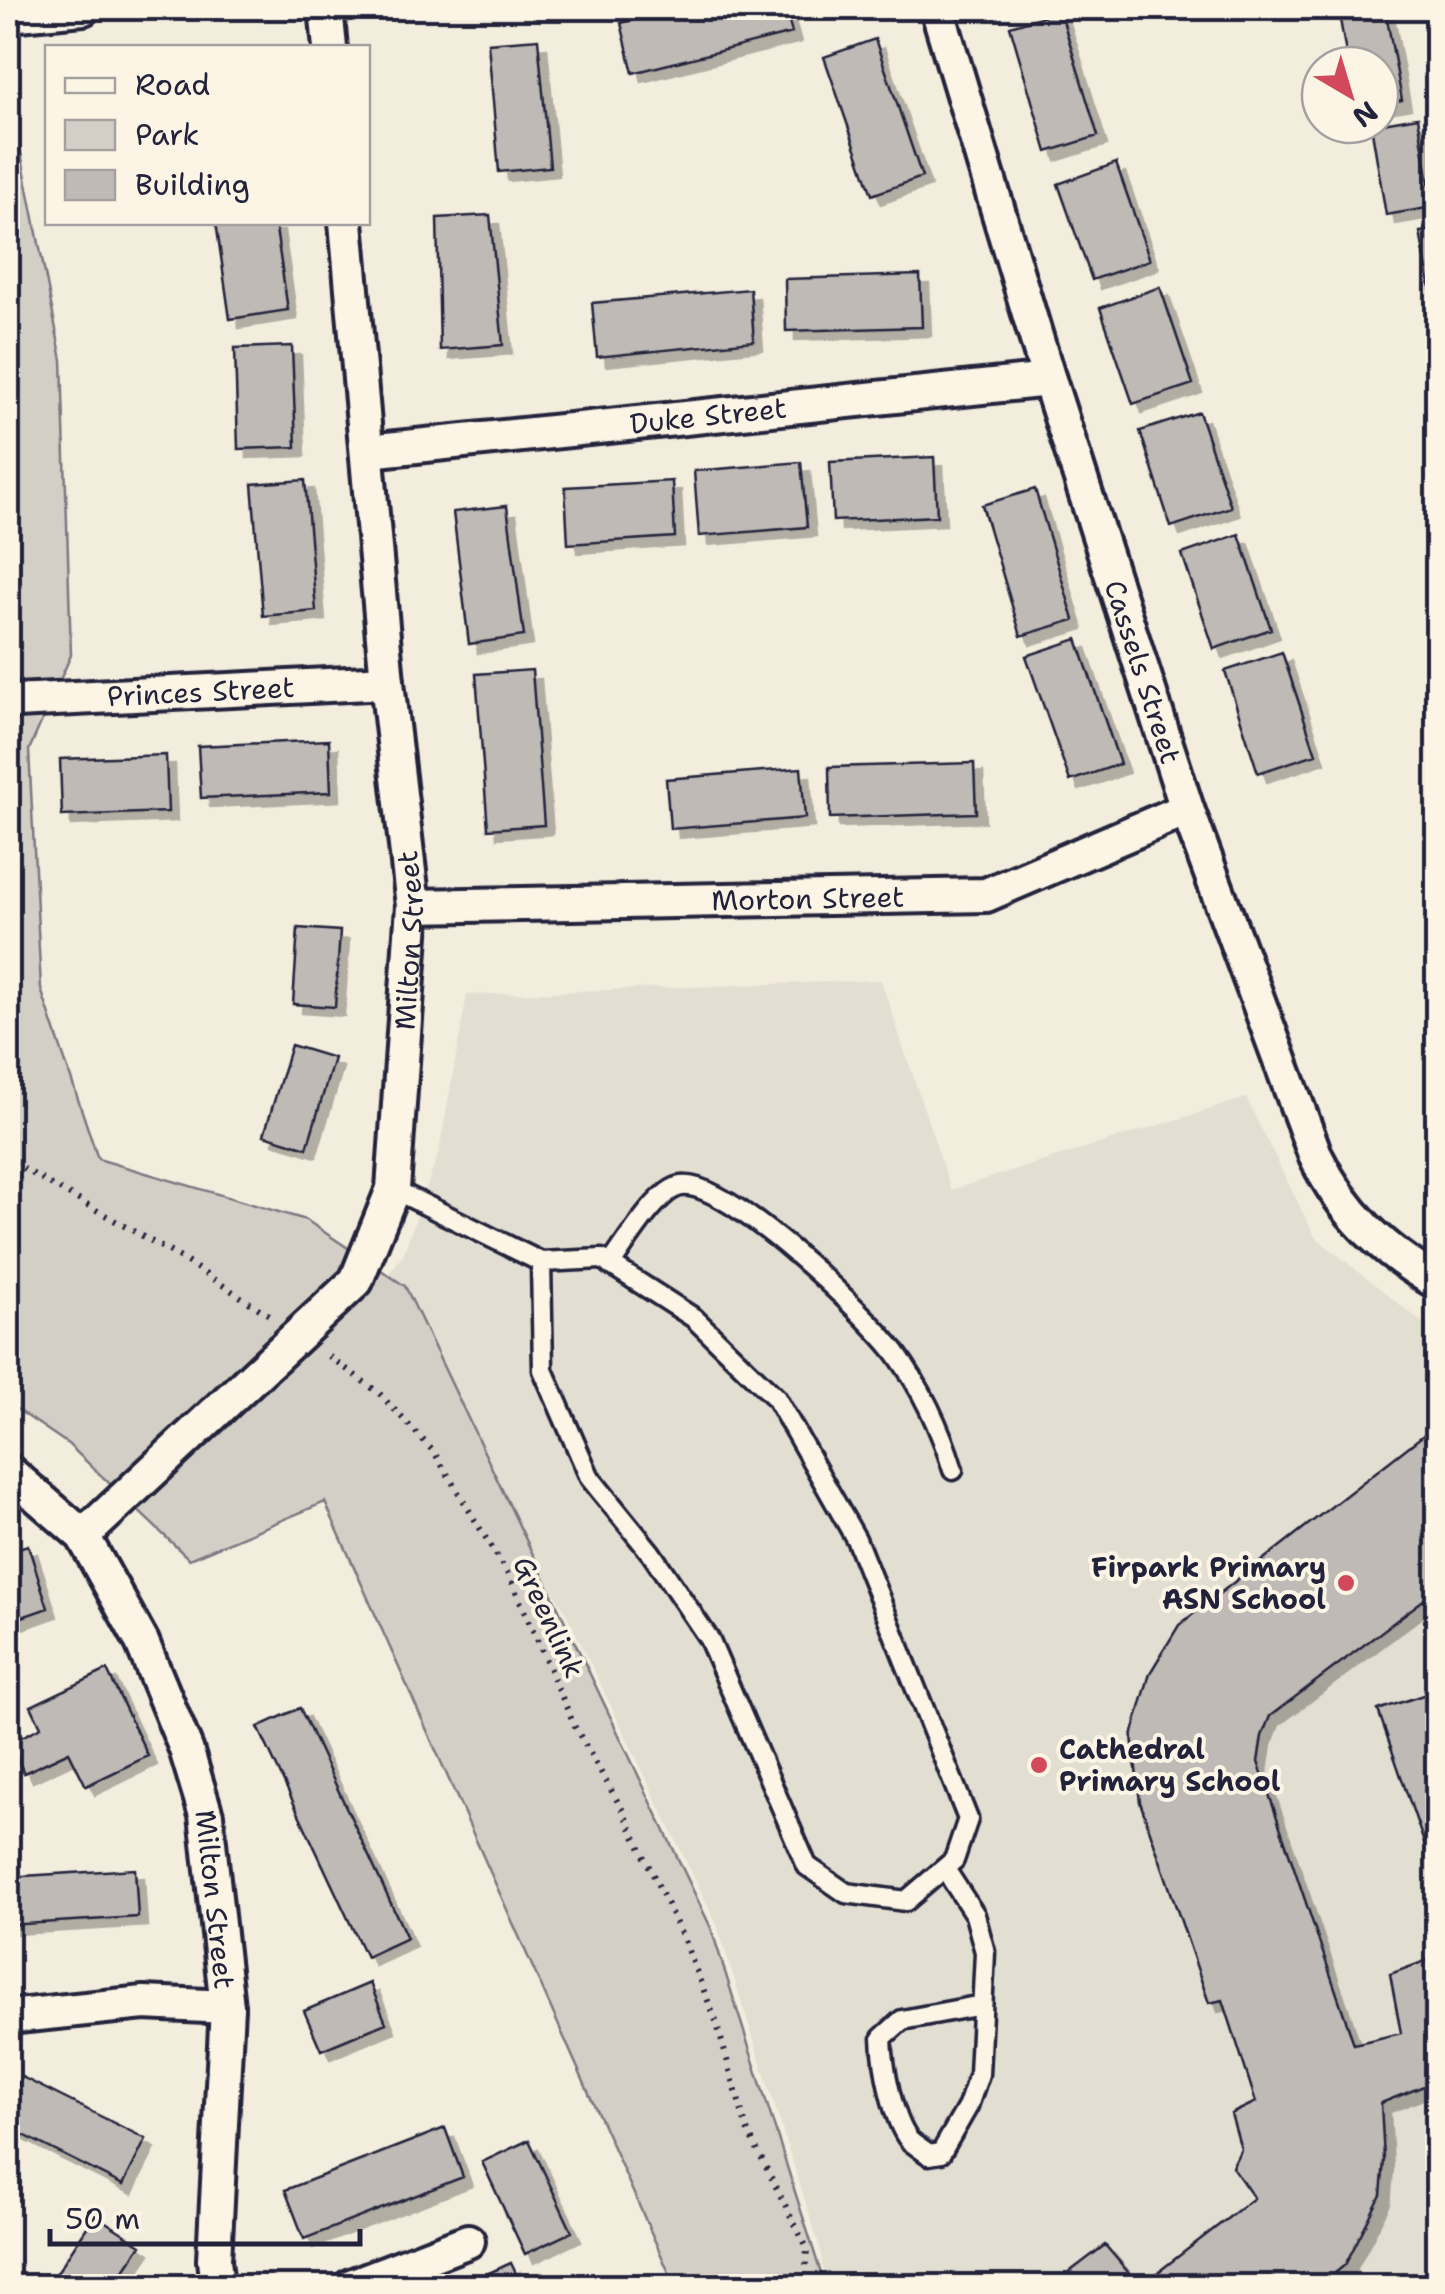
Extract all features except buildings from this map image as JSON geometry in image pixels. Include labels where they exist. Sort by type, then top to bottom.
[{"type":"street","points":[[8,15],[83,8]]},
{"type":"street","points":[[326,8],[330,45]]},
{"type":"street","name":"Cassels Street","points":[[937,8],[1187,809],[1316,1158],[1334,1193],[1399,1260],[1438,1283]]},
{"type":"street","name":"Milton Street","points":[[83,1536],[356,1281],[393,1189],[413,906],[387,682],[346,225]]},
{"type":"street","name":"Duke Street","points":[[368,451],[1050,380]]},
{"type":"street","name":"Princes Street","points":[[16,701],[387,682]]},
{"type":"street","name":"Morton Street","points":[[413,906],[986,895],[1187,809]]},
{"type":"street","name":"Milton Street","points":[[8,1472],[83,1536],[142,1642],[186,1749],[206,1815],[227,2007],[214,2260],[217,2286]]},
{"type":"street","points":[[8,2017],[144,2003],[227,2007]]},
{"type":"street","points":[[351,2286],[468,2241]]},
{"type":"lane","points":[[610,1265],[662,1196],[681,1186],[707,1189],[792,1250],[894,1350],[940,1427],[953,1470]]},
{"type":"lane","points":[[393,1189],[542,1262],[602,1259],[694,1318],[776,1398],[856,1538],[968,1820],[954,1860],[906,1900],[846,1894],[807,1866],[710,1639],[651,1554],[590,1478],[543,1370],[542,1262]]},
{"type":"lane","points":[[944,1869],[974,1915],[985,1952],[979,2074],[968,2106],[941,2153],[929,2155],[908,2139],[891,2097],[882,2038],[902,2020],[982,2005]]},
{"type":"path","name":"Greenlink","points":[[8,1155],[10,1161],[234,1291],[379,1393],[434,1452],[510,1578],[575,1727],[622,1809],[684,1940],[716,2021],[747,2130],[807,2248],[805,2286]]},
{"type":"shaded area","name":"Cathedral Primary School","points":[[881,980],[951,1190],[1246,1098],[1315,1237],[1437,1334],[1437,2286],[825,2286],[820,2248],[717,1925],[562,1605],[456,1447],[340,1338],[403,1255],[439,1152],[467,995]]},
{"type":"green space","points":[[8,87],[62,360],[71,655],[29,750],[41,989],[98,1159],[306,1220],[405,1286],[711,1928],[825,2286],[675,2286],[325,1502],[189,1559],[68,1444],[8,1403]]},
{"type":"place","name":"Firpark Primary ASN School","points":[[1346,1583]]},
{"type":"place","name":"Cathedral Primary School","points":[[1039,1765]]}]
